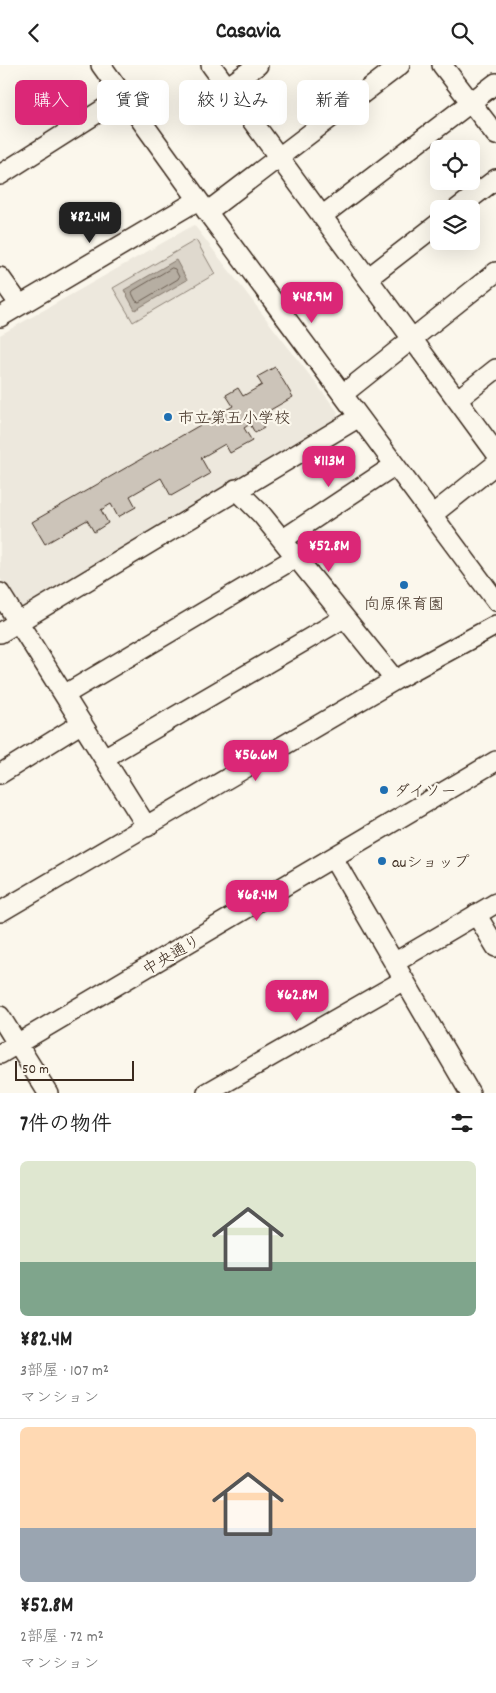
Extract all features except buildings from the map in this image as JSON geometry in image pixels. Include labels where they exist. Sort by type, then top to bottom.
[{"type":"street","points":[[101,65],[112,80]]},
{"type":"street","points":[[211,65],[222,80]]},
{"type":"street","points":[[237,80],[258,65]]},
{"type":"street","points":[[0,317],[203,206],[280,158],[400,65]]},
{"type":"street","points":[[442,65],[496,135]]},
{"type":"street","points":[[322,216],[496,83]]},
{"type":"street","points":[[0,175],[97,113]]},
{"type":"street","points":[[145,125],[496,601]]},
{"type":"street","points":[[255,125],[457,400],[496,462],[432,515]]},
{"type":"street","points":[[469,200],[496,179]]},
{"type":"street","points":[[368,279],[430,230]]},
{"type":"street","points":[[343,394],[496,272]]},
{"type":"street","points":[[0,277],[20,305]]},
{"type":"street","points":[[457,400],[496,369]]},
{"type":"street","points":[[0,633],[236,489],[360,417]]},
{"type":"street","points":[[282,539],[395,465]]},
{"type":"street","points":[[236,489],[262,515],[282,539],[395,681]]},
{"type":"street","points":[[64,695],[296,558]]},
{"type":"street","points":[[0,593],[147,827]]},
{"type":"street","points":[[104,758],[344,618]]},
{"type":"street","points":[[0,912],[395,681],[496,625]]},
{"type":"street","points":[[0,774],[82,723]]},
{"type":"street","name":"中央通り","points":[[0,1054],[496,761]]},
{"type":"street","points":[[333,858],[468,1092]]},
{"type":"street","points":[[394,963],[496,903]]},
{"type":"street","points":[[476,914],[496,947]]},
{"type":"street","points":[[207,1093],[404,980]]},
{"type":"street","points":[[0,1016],[48,1093]]},
{"type":"shaded area","name":"市立第五小学校","points":[[194,225],[338,412],[335,423],[21,612],[0,578],[0,335]]},
{"type":"shaded area","points":[[196,240],[215,274],[133,322],[113,288]]},
{"type":"water","points":[[176,260],[187,280],[135,310],[124,290]]},
{"type":"place","name":"市立第五小学校","points":[[168,417]]},
{"type":"place","name":"向原保育園","points":[[404,585]]},
{"type":"place","name":"ダイソー","points":[[384,790]]},
{"type":"place","name":"auショップ","points":[[382,861]]}]
